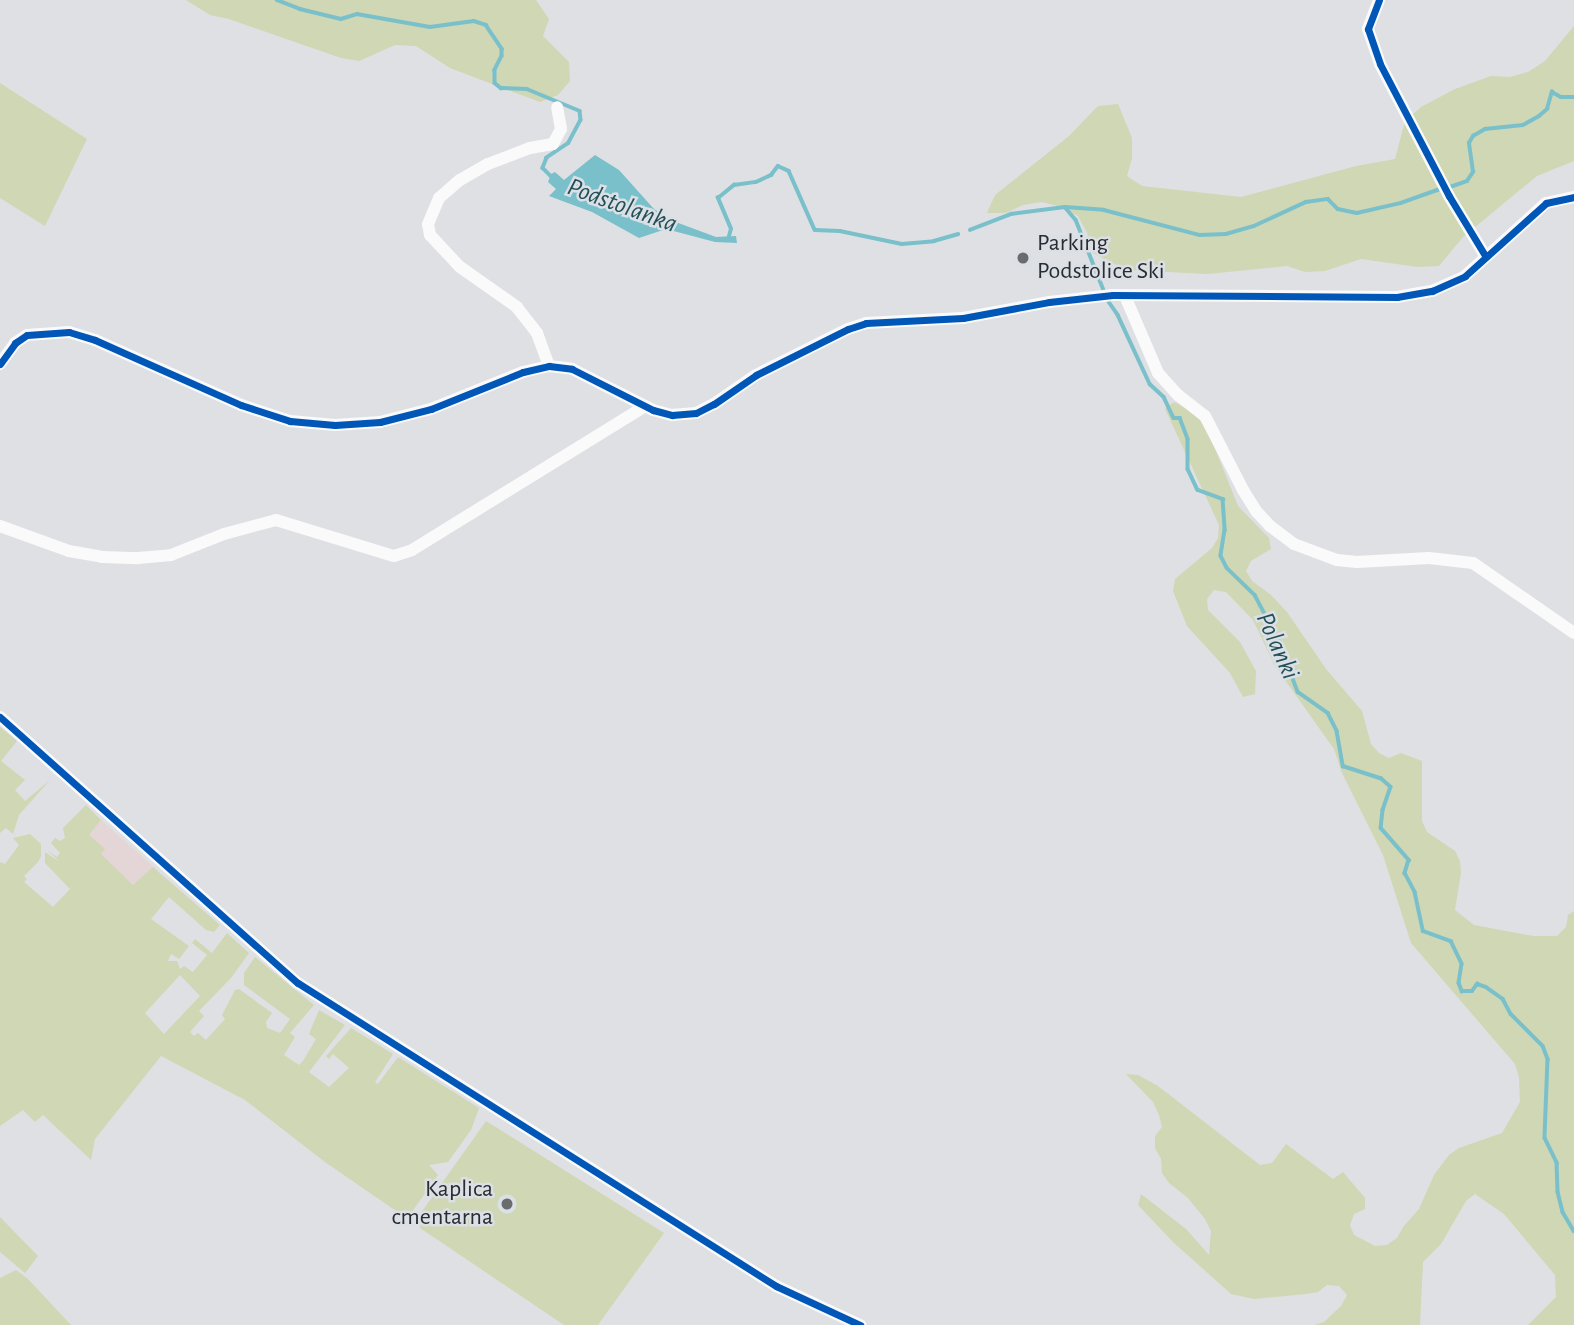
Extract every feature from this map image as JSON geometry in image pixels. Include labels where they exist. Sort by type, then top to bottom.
[{"type":"street","points":[[1379,0],[1368,29],[1380,64],[1449,196],[1486,257]]},
{"type":"street","points":[[549,366],[537,333],[517,307],[460,267],[430,234],[428,224],[439,198],[460,180],[488,164],[530,148],[553,145],[561,129],[557,107]]},
{"type":"street","points":[[0,363],[15,343],[27,335],[69,332],[242,405],[290,421],[335,425],[380,422],[432,409],[523,372],[549,366],[572,369],[645,407],[672,415],[696,412],[715,404],[767,369],[848,328],[866,323],[963,318],[1049,302],[1125,296],[1417,295],[1465,276],[1546,203],[1574,197]]},
{"type":"street","points":[[1125,296],[1158,373],[1178,395],[1205,416],[1243,490],[1256,512],[1270,526],[1294,544],[1337,560],[1357,562],[1429,558],[1473,563],[1574,633]]},
{"type":"street","points":[[0,526],[69,551],[102,557],[172,555],[224,534],[276,520],[394,556],[412,550],[645,407]]},
{"type":"street","points":[[0,717],[298,983],[776,1286],[860,1325]]},
{"type":"shaded area","points":[[101,820],[155,868],[133,886],[95,850],[89,835]]},
{"type":"green space","points":[[186,0],[536,0],[549,19],[543,36],[569,62],[570,81],[558,95],[540,102],[450,68],[416,46],[395,45],[359,61],[341,58],[229,19],[210,15]]},
{"type":"green space","points":[[1574,26],[1574,161],[1537,176],[1463,237],[1439,266],[1418,267],[1361,259],[1325,271],[1305,272],[1287,266],[1208,274],[1126,270],[1091,252],[1087,233],[1078,216],[1061,207],[1042,202],[1023,205],[1006,213],[987,213],[995,195],[1069,136],[1098,106],[1118,104],[1132,138],[1132,158],[1127,176],[1142,186],[1241,197],[1356,166],[1395,159],[1405,121],[1421,107],[1455,89],[1491,76],[1510,77],[1528,72],[1545,61]]},
{"type":"green space","points":[[0,83],[87,139],[45,226],[0,198]]},
{"type":"green space","points":[[1174,402],[1195,413],[1208,431],[1238,506],[1269,538],[1271,549],[1251,561],[1246,571],[1252,581],[1271,595],[1287,612],[1326,669],[1362,711],[1371,744],[1379,753],[1389,758],[1401,753],[1422,761],[1422,821],[1427,832],[1455,851],[1460,861],[1461,873],[1455,910],[1474,925],[1533,936],[1557,936],[1566,927],[1568,915],[1574,911],[1574,1325],[1528,1325],[1556,1297],[1555,1275],[1504,1214],[1475,1194],[1466,1201],[1441,1244],[1423,1262],[1420,1325],[1314,1325],[1324,1322],[1341,1306],[1347,1295],[1339,1286],[1327,1285],[1318,1292],[1306,1294],[1254,1299],[1231,1294],[1173,1242],[1138,1205],[1141,1194],[1186,1229],[1209,1255],[1211,1231],[1205,1219],[1162,1173],[1161,1159],[1155,1148],[1155,1136],[1162,1127],[1159,1115],[1153,1102],[1126,1074],[1138,1075],[1158,1086],[1260,1165],[1272,1163],[1286,1144],[1333,1179],[1343,1172],[1365,1198],[1365,1209],[1354,1214],[1350,1225],[1354,1235],[1375,1246],[1387,1245],[1397,1238],[1419,1209],[1434,1175],[1449,1155],[1459,1148],[1502,1133],[1520,1102],[1519,1077],[1515,1064],[1411,943],[1383,855],[1342,773],[1334,749],[1275,666],[1253,620],[1226,592],[1214,590],[1207,599],[1208,610],[1240,642],[1256,671],[1255,694],[1243,697],[1230,673],[1187,626],[1173,591],[1175,579],[1212,548],[1218,538],[1219,525],[1165,409]]},
{"type":"green space","points":[[0,727],[17,741],[1,761],[25,780],[15,790],[25,801],[50,780],[19,815],[13,834],[6,828],[0,833]]},
{"type":"green space","points":[[86,805],[101,820],[89,835],[105,849],[101,854],[133,885],[153,867],[220,925],[214,932],[206,930],[169,897],[151,919],[189,946],[179,959],[171,954],[168,961],[177,961],[180,969],[184,966],[193,972],[207,955],[192,943],[195,939],[212,953],[227,933],[249,953],[231,978],[199,1011],[204,1016],[190,1032],[194,1036],[198,1033],[206,1040],[225,1019],[222,1015],[235,990],[239,989],[272,1013],[266,1022],[267,1028],[280,1033],[290,1019],[244,985],[244,973],[255,957],[314,1005],[290,1033],[295,1037],[284,1055],[299,1065],[303,1061],[316,1039],[309,1034],[319,1010],[345,1025],[309,1072],[329,1087],[349,1068],[333,1054],[329,1059],[326,1056],[351,1028],[393,1054],[375,1082],[378,1084],[398,1057],[479,1108],[471,1130],[448,1162],[429,1165],[438,1175],[409,1216],[402,1215],[325,1162],[245,1100],[161,1056],[95,1139],[91,1160],[43,1115],[35,1122],[23,1110],[0,1126],[0,862],[5,864],[19,845],[13,838],[30,834],[41,844],[41,856],[24,876],[27,879],[24,882],[53,907],[70,889],[45,863],[45,852],[60,862],[47,850],[57,857],[60,853],[51,843],[55,838],[60,841],[65,838],[63,828]],"holes":[[[180,975],[200,996],[164,1034],[145,1013]]]},
{"type":"green space","points":[[486,1121],[664,1233],[598,1325],[564,1325],[420,1228],[418,1217]]},
{"type":"green space","points":[[0,1217],[38,1256],[25,1273],[0,1252]]},
{"type":"green space","points":[[16,1270],[28,1279],[71,1325],[0,1325],[0,1278]]},
{"type":"water","points":[[595,155],[619,170],[654,209],[673,221],[716,237],[736,236],[737,243],[715,242],[666,229],[639,238],[592,212],[549,196],[556,189],[548,182],[551,174],[555,172],[564,180]]},
{"type":"waterway","name":"Podstolanka","points":[[277,0],[341,19],[357,14],[430,27],[474,21],[486,25],[502,49],[502,56],[495,70],[495,83],[501,88],[527,89],[580,111],[581,120],[569,143],[547,158],[543,168],[551,176]]},
{"type":"waterway","name":"Podstolanka","points":[[1450,187],[1467,181],[1473,172],[1469,143],[1473,136],[1485,129],[1523,125],[1547,109],[1552,92],[1561,97],[1574,97]]},
{"type":"waterway","name":"Podstolanka","points":[[728,240],[731,229],[718,198],[734,185],[756,182],[771,175],[778,166],[789,171],[815,230],[840,231],[902,244],[934,241],[958,234]]},
{"type":"waterway","name":"Podstolanka","points":[[970,230],[1011,214],[1065,207],[1104,210],[1200,235],[1226,234],[1254,226],[1306,202],[1328,199],[1338,209],[1357,213],[1401,203],[1440,189]]},
{"type":"waterway","name":"Polanki","points":[[1065,207],[1076,220],[1105,293]]},
{"type":"waterway","name":"Polanki","points":[[1109,302],[1118,315],[1150,384],[1164,397],[1174,418],[1180,418],[1188,439],[1188,469],[1198,490],[1223,499],[1225,530],[1221,556],[1227,568],[1255,595],[1279,641],[1298,692],[1328,713],[1337,731],[1343,766],[1381,778],[1391,787],[1383,810],[1381,828],[1409,860],[1405,873],[1415,892],[1423,931],[1451,941],[1462,964],[1459,983],[1462,991],[1472,991],[1477,984],[1486,987],[1503,999],[1511,1014],[1543,1046],[1548,1059],[1545,1138],[1557,1163],[1558,1192],[1563,1212],[1574,1231]]},
{"type":"cycle path","points":[[1379,0],[1368,29],[1380,64],[1449,196],[1486,257]]},
{"type":"cycle path","points":[[0,364],[15,343],[27,335],[69,332],[95,340],[241,405],[290,421],[335,425],[380,422],[431,409],[523,372],[549,366],[572,369],[653,410],[672,415],[696,413],[756,375],[848,329],[866,323],[963,318],[1049,302],[1113,295],[1397,297],[1432,291],[1465,276],[1546,203],[1574,197]]},
{"type":"cycle path","points":[[0,717],[298,983],[776,1286],[860,1325]]},
{"type":"place","name":"Parking Podstolice Ski","points":[[1023,258]]},
{"type":"place","name":"Kaplica cmentarna","points":[[507,1204]]}]
